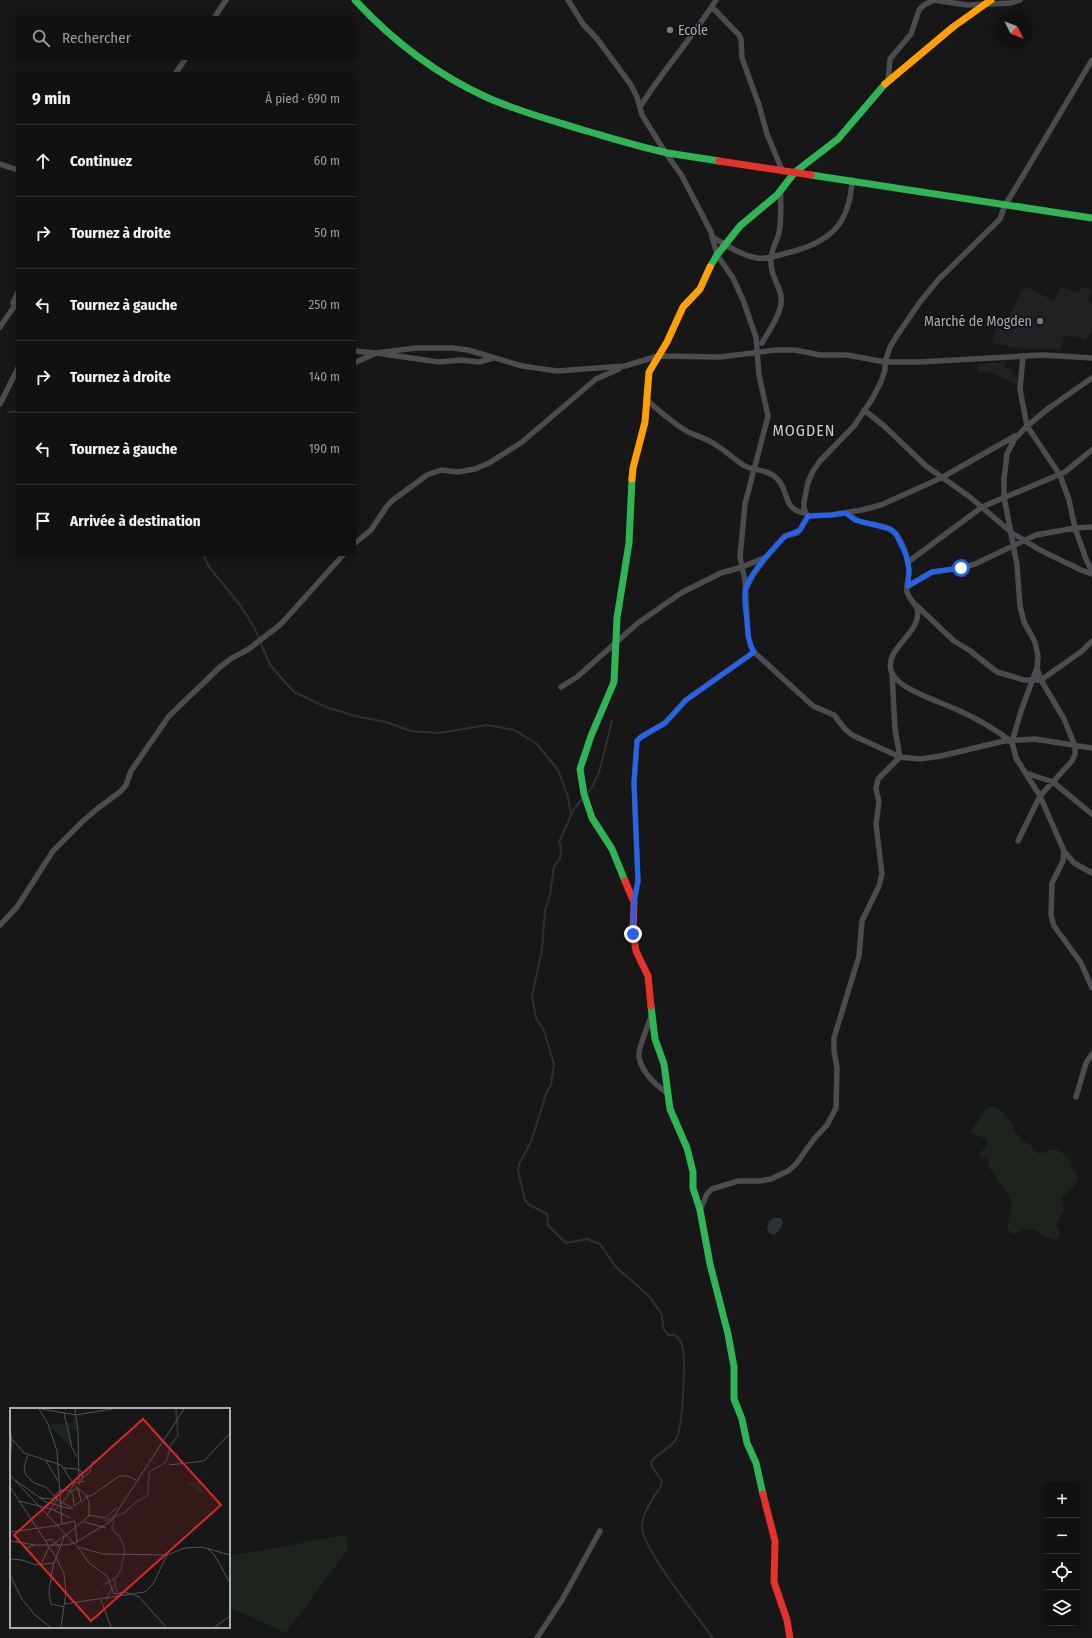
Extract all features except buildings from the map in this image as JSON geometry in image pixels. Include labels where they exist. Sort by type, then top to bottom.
[{"type":"street","points":[[215,16],[226,0]]},
{"type":"street","points":[[355,0],[375,21],[406,46],[440,72],[474,92],[544,118],[615,140],[664,152],[1092,218]]},
{"type":"street","points":[[568,0],[584,24],[627,78],[637,97],[642,115],[664,152],[682,176],[712,237],[717,255],[733,278],[741,294],[756,336],[759,375],[768,416],[745,504],[740,557],[745,591],[748,635],[754,652],[813,706],[834,715],[852,735],[900,757],[916,759],[941,756],[1004,741],[1012,742],[1035,739],[1092,748]]},
{"type":"street","points":[[640,107],[716,0]]},
{"type":"street","points":[[888,81],[890,59],[911,34],[919,10],[924,5],[934,0],[967,5],[988,2],[1011,3],[1020,0]]},
{"type":"street","points":[[634,902],[612,849],[592,818],[584,794],[580,769],[591,736],[614,682],[617,618],[629,543],[633,468],[645,422],[648,372],[667,342],[683,307],[700,289],[717,255],[740,226],[781,189],[795,172],[838,139],[888,81],[953,27],[988,2]]},
{"type":"street","points":[[712,7],[741,39],[742,58],[759,105],[767,134],[782,170]]},
{"type":"street","points":[[176,72],[185,60]]},
{"type":"street","points":[[745,591],[753,575],[767,557],[786,536],[800,530],[807,515],[804,502],[808,482],[820,462],[854,426],[882,382],[885,362],[890,347],[920,302],[938,280],[1000,219],[1005,205],[1092,60]]},
{"type":"street","points":[[0,164],[16,169]]},
{"type":"street","points":[[712,237],[749,256],[759,258],[771,257],[796,251],[819,242],[840,225],[848,211],[852,180]]},
{"type":"street","points":[[762,343],[774,324],[782,302],[773,276],[771,257],[779,233],[781,189]]},
{"type":"street","points":[[8,315],[16,297]]},
{"type":"street","points":[[0,327],[16,304]]},
{"type":"street","points":[[756,336],[762,343],[775,350]]},
{"type":"street","points":[[356,362],[376,353],[416,348],[452,348],[468,350],[522,366],[557,372],[625,366]]},
{"type":"street","points":[[356,542],[371,530],[387,506],[393,500],[427,475],[441,470],[458,472],[475,469],[488,463],[527,438],[596,379],[625,366],[658,356],[720,357],[757,354],[775,350],[795,350],[820,355],[847,355],[885,362],[919,362],[1043,355],[1092,358]]},
{"type":"street","points":[[356,351],[439,362],[461,360],[480,362],[494,358]]},
{"type":"street","points":[[1023,356],[1020,389],[1027,426],[1060,475],[1069,500],[1075,528],[1092,571]]},
{"type":"street","points":[[0,404],[16,372]]},
{"type":"street","points":[[1092,378],[1049,408],[1019,434],[1010,445],[1007,454],[1004,479],[1004,497],[1015,546],[1020,606],[1024,622],[1035,642],[1038,656],[1037,668],[1012,742],[1016,758],[1040,796],[1064,852],[1074,863],[1092,873]]},
{"type":"street","points":[[647,400],[670,420],[688,431],[715,444],[743,465],[753,470],[767,472],[779,480],[788,503],[795,511],[807,515],[831,515],[846,513],[881,505],[941,478],[1019,434]]},
{"type":"street","points":[[864,410],[883,425],[926,466],[970,497],[1012,533],[1024,541],[1074,567],[1092,574]]},
{"type":"street","points":[[908,562],[982,507],[1060,475],[1070,469],[1092,450]]},
{"type":"street","points":[[846,513],[860,522],[890,529],[896,534],[908,562],[907,591],[916,605],[954,641],[969,650],[997,672],[1032,681],[1041,680],[1082,651],[1092,641]]},
{"type":"street","points":[[908,586],[932,572],[961,568],[975,564],[1044,533],[1092,527]]},
{"type":"street","points":[[0,925],[17,907],[53,851],[82,822],[121,791],[126,785],[131,771],[169,716],[220,667],[232,658],[249,649],[282,624],[342,556]]},
{"type":"street","points":[[561,687],[577,677],[638,623],[682,593],[721,573],[742,567],[767,557]]},
{"type":"street","points":[[900,757],[896,729],[891,664],[893,654],[916,623],[918,615],[916,605]]},
{"type":"street","points":[[754,652],[686,700],[665,723],[641,737],[637,741],[634,783],[638,881],[634,902],[633,934],[636,951],[648,976],[651,1015],[657,1048],[664,1064],[670,1109],[687,1148],[693,1172],[693,1188],[700,1210],[710,1264],[728,1334],[734,1367],[734,1399],[742,1419],[747,1443],[756,1463],[775,1541],[774,1582],[787,1620],[790,1638]]},
{"type":"street","points":[[1018,841],[1040,796],[1072,761],[1075,754],[1075,746],[1064,719],[1041,680],[1037,668]]},
{"type":"street","points":[[892,674],[896,680],[905,687],[963,712],[995,730],[1012,742]]},
{"type":"street","points":[[700,1210],[707,1194],[712,1189],[738,1181],[758,1181],[771,1179],[788,1171],[796,1164],[809,1145],[833,1116],[836,1108],[838,1068],[834,1051],[834,1038],[859,956],[862,921],[879,886],[882,874],[876,824],[879,802],[876,783],[878,779],[900,757]]},
{"type":"street","points":[[1026,773],[1053,782],[1092,814]]},
{"type":"street","points":[[1064,852],[1052,883],[1051,916],[1054,926],[1081,963],[1092,988]]},
{"type":"street","points":[[651,1015],[639,1057],[650,1080],[667,1093]]},
{"type":"street","points":[[1076,1097],[1086,1063],[1092,1054]]},
{"type":"street","points":[[537,1638],[562,1600],[600,1531]]},
{"type":"shaded area","points":[[1027,287],[1054,301],[1060,287],[1079,293],[1081,287],[1091,289],[1088,301],[1092,304],[1092,329],[1086,340],[1064,335],[1061,349],[1021,349],[991,343],[997,328],[1003,330],[1020,294]]},
{"type":"shaded area","points":[[1002,361],[1007,361],[1005,367],[1013,371],[1012,375],[1019,378],[1016,385],[993,373],[978,372],[979,364],[994,362],[1000,364]]},
{"type":"shaded area","points":[[989,1107],[996,1108],[1006,1115],[1020,1138],[1039,1154],[1051,1150],[1058,1150],[1073,1163],[1070,1167],[1079,1176],[1074,1186],[1062,1198],[1064,1210],[1056,1224],[1060,1234],[1056,1240],[1044,1236],[1033,1229],[1023,1230],[1016,1234],[1011,1233],[1007,1227],[1012,1206],[1007,1192],[990,1169],[987,1158],[979,1155],[988,1143],[986,1139],[972,1133],[972,1130],[983,1113]]},
{"type":"shaded area","points":[[774,1218],[781,1218],[783,1223],[779,1231],[774,1235],[768,1232],[767,1227],[769,1221]]},
{"type":"shaded area","points":[[346,1535],[348,1549],[286,1633],[230,1607],[230,1556]]},
{"type":"waterway","points":[[8,412],[16,411]]},
{"type":"waterway","points":[[204,556],[209,567],[240,605],[254,627],[270,665],[294,692],[326,707],[355,716],[386,722],[411,731],[439,733],[487,725],[514,730],[537,744],[558,770],[568,797],[571,815]]},
{"type":"waterway","points":[[586,795],[596,779],[612,721]]},
{"type":"waterway","points":[[583,798],[574,809],[559,842],[561,847],[560,859],[554,866],[550,895],[545,910],[542,950],[532,996],[536,1018],[544,1031],[554,1064],[551,1085],[546,1094],[531,1142],[519,1164],[518,1171],[525,1200],[528,1204],[547,1214],[548,1225],[559,1237],[566,1243],[587,1239],[600,1244],[616,1267],[649,1296],[662,1315],[663,1328],[668,1335],[675,1335],[682,1344],[684,1378],[682,1408],[678,1432],[674,1442],[651,1462],[652,1467],[662,1481],[661,1486],[646,1510],[642,1527],[651,1551],[672,1583],[713,1638]]},
{"type":"traffic: fast","points":[[355,0],[384,29],[432,67],[486,97],[534,115],[636,145],[668,153],[719,161]]},
{"type":"traffic: fast","points":[[710,267],[717,255],[740,226],[777,195],[795,172],[838,139],[885,84]]},
{"type":"traffic: fast","points":[[811,175],[1092,218]]},
{"type":"traffic: fast","points":[[625,881],[612,849],[592,818],[584,794],[580,769],[591,736],[614,682],[617,618],[629,543],[632,479]]},
{"type":"traffic: fast","points":[[651,1006],[655,1039],[664,1064],[670,1109],[687,1148],[693,1172],[693,1188],[700,1210],[710,1264],[728,1334],[734,1367],[734,1399],[742,1419],[747,1443],[756,1463],[763,1494]]},
{"type":"traffic: slow","points":[[885,84],[953,27],[991,0]]},
{"type":"traffic: slow","points":[[632,479],[633,468],[645,422],[649,372],[667,342],[683,307],[700,289],[710,267]]},
{"type":"traffic: jam","points":[[719,161],[811,175]]},
{"type":"traffic: jam","points":[[625,881],[634,902],[633,934],[636,951],[648,976],[651,1006]]},
{"type":"traffic: jam","points":[[763,1494],[775,1541],[774,1582],[787,1620],[790,1638]]},
{"type":"place","name":"Ecole","points":[[670,30]]},
{"type":"place","name":"Marché de Mogden","points":[[1040,321]]},
{"type":"district","name":"MOGDEN","points":[[804,430]]},
{"type":"route","points":[[633,934],[634,902],[638,881],[634,783],[635,749],[637,741],[641,737],[665,723],[686,700],[698,693],[707,684],[754,652],[748,635],[745,591],[753,575],[782,539],[786,536],[797,533],[808,516],[846,513],[855,520],[890,529],[896,534],[909,565],[908,586],[932,572],[961,568]]}]
